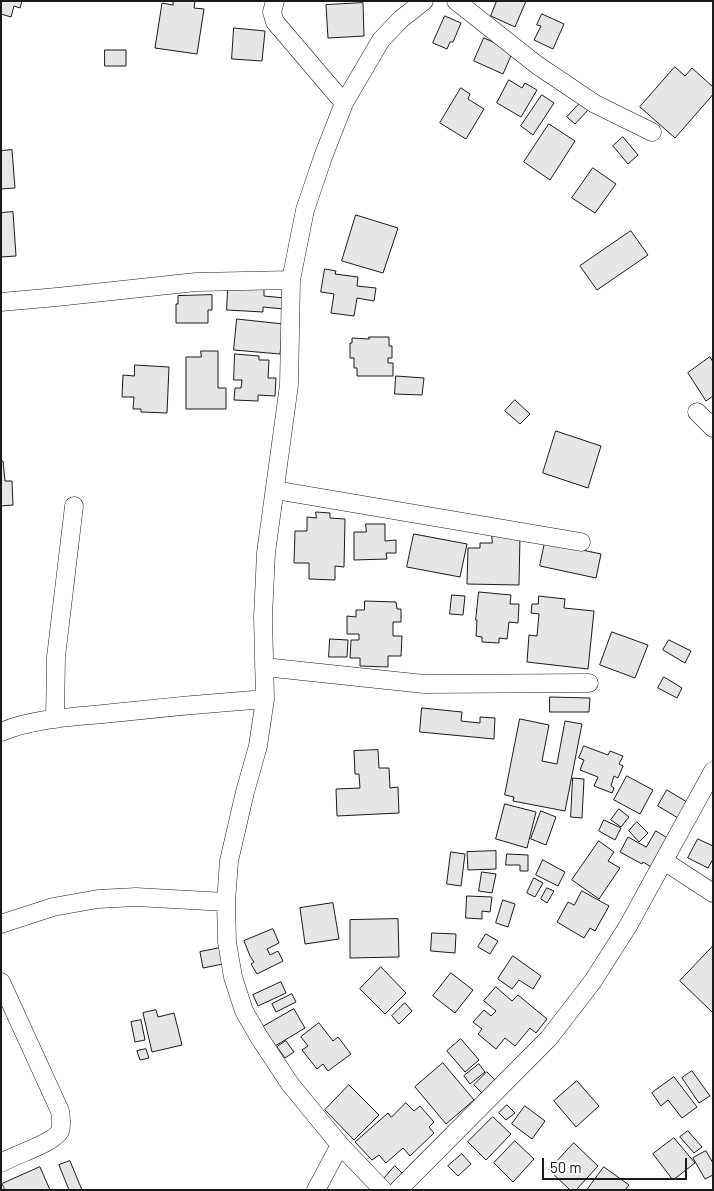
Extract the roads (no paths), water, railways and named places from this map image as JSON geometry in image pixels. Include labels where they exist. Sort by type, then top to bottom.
[{"type":"street","points":[[275,1],[272,12],[275,22],[344,103]]},
{"type":"street","points":[[383,1190],[340,1145],[290,1084],[258,1037],[244,1011],[233,977],[227,942],[226,902],[230,861],[245,792],[258,746],[264,699],[263,617],[266,552],[289,385],[291,280],[306,210],[323,157],[344,103],[382,40],[401,18],[424,1]]},
{"type":"street","points":[[456,1],[537,65],[595,104],[652,132]]},
{"type":"street","points":[[1,302],[57,298],[196,282],[291,280]]},
{"type":"street","points":[[697,412],[713,428]]},
{"type":"street","points":[[275,490],[582,542]]},
{"type":"street","points":[[55,719],[56,657],[74,506]]},
{"type":"street","points":[[264,668],[424,684],[589,683]]},
{"type":"street","points":[[1,732],[11,728],[55,719],[171,706],[264,699]]},
{"type":"street","points":[[398,1190],[549,1038],[593,981],[628,926],[713,772]]},
{"type":"street","points":[[664,861],[713,893]]},
{"type":"street","points":[[1,924],[53,907],[98,899],[136,897],[226,902]]},
{"type":"street","points":[[1,982],[60,1111],[62,1121],[60,1131],[53,1138],[1,1163]]},
{"type":"street","points":[[316,1190],[340,1145]]}]
